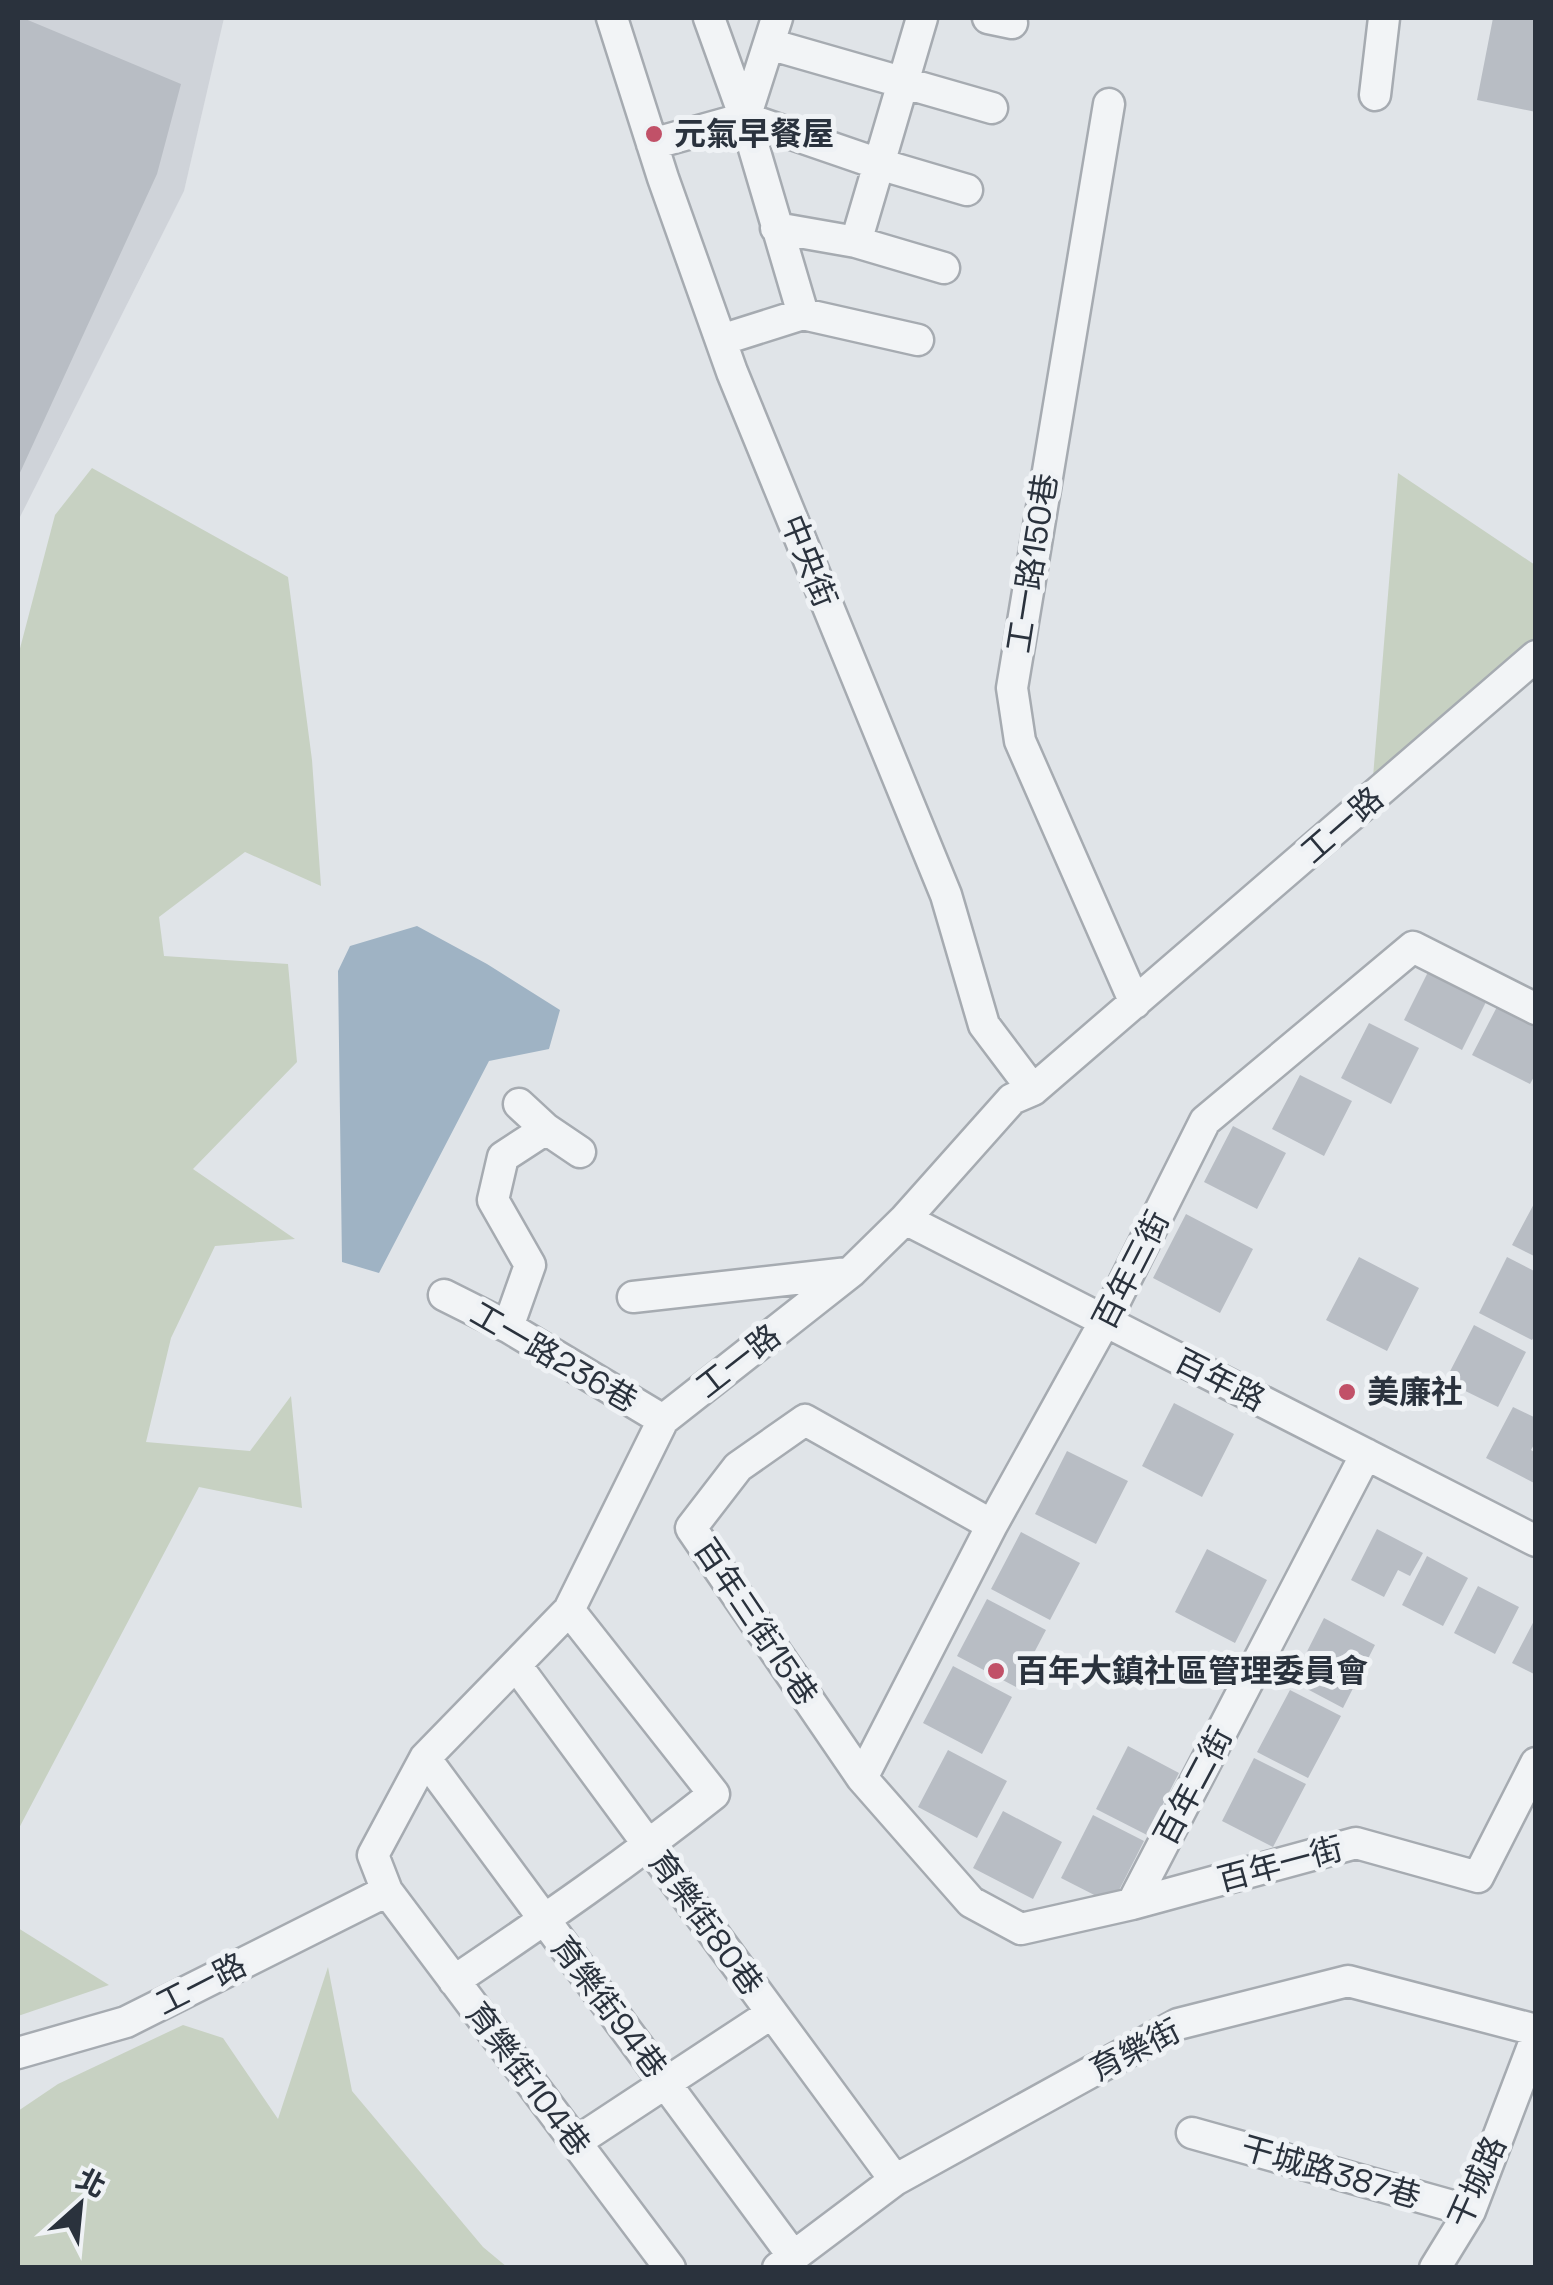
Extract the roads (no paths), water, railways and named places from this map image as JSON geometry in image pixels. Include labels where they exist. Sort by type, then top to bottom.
[{"type":"street","name":"中央街","points":[[612,18],[720,340],[946,895],[984,1025],[1033,1090]]},
{"type":"street","points":[[708,18],[745,118],[803,314]]},
{"type":"street","points":[[856,242],[922,18]]},
{"type":"street","points":[[1375,96],[1384,18]]},
{"type":"street","points":[[745,118],[773,31],[902,82],[992,108]]},
{"type":"street","name":"工一路150巷","points":[[1109,104],[1012,688],[1020,741],[1135,1002]]},
{"type":"street","points":[[652,144],[745,118],[967,190]]},
{"type":"street","points":[[776,228],[856,242],[944,268]]},
{"type":"street","points":[[720,340],[803,314],[918,340]]},
{"type":"street","name":"工一路","points":[[18,2053],[126,2022],[386,1891],[373,1855],[425,1758],[569,1610],[663,1420],[851,1272],[1012,1099],[1033,1090],[1536,656]]},
{"type":"street","name":"百年三街","points":[[862,1778],[992,1525],[1105,1322],[1205,1121],[1414,946],[1536,1009]]},
{"type":"street","points":[[519,1104],[580,1152]]},
{"type":"street","points":[[508,1328],[530,1265],[493,1200],[503,1157],[546,1129]]},
{"type":"street","name":"百年路","points":[[904,1219],[1536,1541]]},
{"type":"street","points":[[633,1297],[851,1272]]},
{"type":"street","name":"工一路236巷","points":[[444,1295],[508,1328],[663,1420]]},
{"type":"street","name":"百年三街15巷","points":[[862,1778],[691,1528],[738,1467],[804,1420],[992,1525]]},
{"type":"street","name":"百年二街","points":[[1132,1904],[1366,1454]]},
{"type":"street","points":[[454,1981],[649,1846],[714,1794],[569,1610]]},
{"type":"street","name":"育樂街80巷","points":[[516,1665],[896,2180]]},
{"type":"street","name":"育樂街94巷","points":[[425,1758],[665,2082],[786,2262]]},
{"type":"street","name":"百年一街","points":[[1132,1904],[1356,1843],[1478,1878],[1536,1763]]},
{"type":"street","points":[[862,1778],[971,1902],[1021,1929],[1132,1904]]},
{"type":"street","name":"育樂街104巷","points":[[386,1891],[670,2268]]},
{"type":"street","name":"育樂街","points":[[786,2262],[896,2180],[1178,2024],[1348,1981],[1536,2030]]},
{"type":"street","points":[[576,2142],[772,2013]]},
{"type":"street","name":"干城路","points":[[1435,2268],[1470,2211],[1536,2038]]},
{"type":"street","name":"干城路387巷","points":[[1192,2133],[1470,2211]]},
{"type":"water","points":[[417,926],[560,1010],[549,1049],[489,1061],[379,1273],[342,1262],[338,971],[350,946]]},
{"type":"place","name":"元氣早餐屋","points":[[654,134]]},
{"type":"place","name":"美廉社","points":[[1347,1392]]},
{"type":"place","name":"百年大鎮社區管理委員會","points":[[996,1671]]}]
